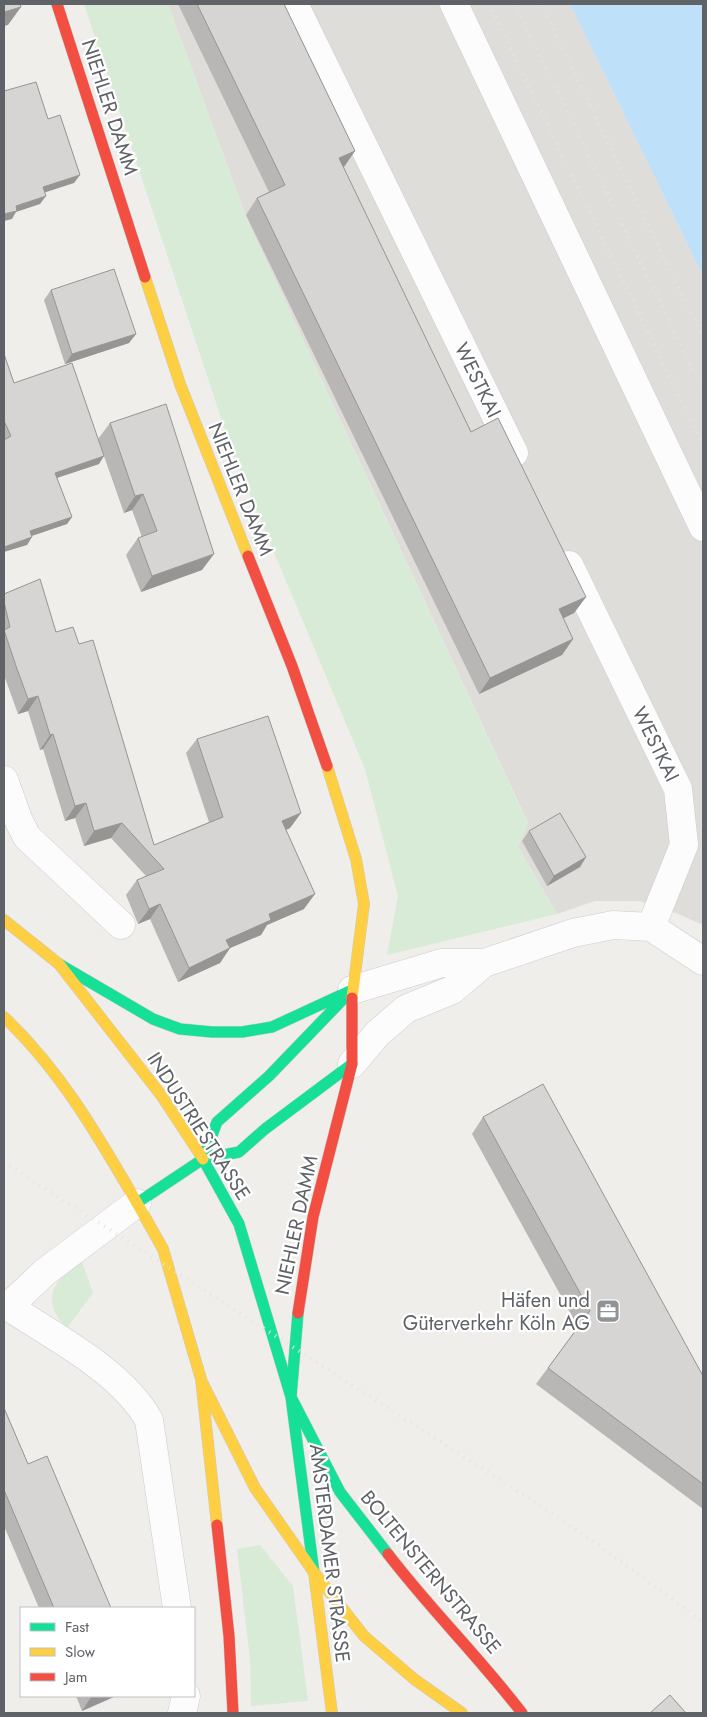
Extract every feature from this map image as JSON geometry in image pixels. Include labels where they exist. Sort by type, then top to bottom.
[{"type":"main road","name":"NIEHLER DAMM","points":[[57,4],[180,384],[292,666],[324,755],[356,859],[364,904],[359,956],[352,990],[352,1064],[313,1217],[299,1298],[290,1397]]},
{"type":"main road","name":"INDUSTRIESTRASSE","points":[[4,920],[59,964],[161,1095],[203,1159],[240,1224],[290,1397]]},
{"type":"main road","points":[[59,964],[153,1019],[180,1028],[212,1032],[242,1032],[272,1027],[352,990]]},
{"type":"main road","points":[[203,1159],[217,1122],[268,1076],[352,990]]},
{"type":"main road","points":[[4,1017],[52,1068],[92,1128],[163,1249],[201,1379],[255,1488],[313,1571],[364,1636],[414,1679],[462,1713]]},
{"type":"main road","points":[[137,1203],[203,1159],[238,1152],[266,1128],[352,1064]]},
{"type":"main road","points":[[201,1379],[229,1636],[233,1713]]},
{"type":"main road","name":"AMSTERDAMER STRASSE","points":[[290,1397],[332,1713]]},
{"type":"main road","name":"BOLTENSTERNSTRASSE","points":[[290,1397],[340,1492],[408,1580],[496,1679],[522,1713]]},
{"type":"street","name":"WESTKAI","points":[[294,4],[525,477]]},
{"type":"street","points":[[454,4],[703,527]]},
{"type":"street","name":"WESTKAI","points":[[556,539],[678,789],[684,845],[651,927]]},
{"type":"street","points":[[4,780],[18,819],[28,837],[121,925]]},
{"type":"street","points":[[352,990],[442,963],[484,963],[573,934],[613,925],[651,927],[703,961]]},
{"type":"street","points":[[352,1064],[378,1033],[406,1009],[452,990],[484,963]]},
{"type":"street","points":[[137,1203],[44,1272],[6,1305],[113,1378],[141,1405],[149,1420],[177,1607]]},
{"type":"street","points":[[182,1713],[186,1697]]},
{"type":"shaded area","points":[[168,4],[570,4],[703,276],[703,925],[669,910],[639,901],[595,901],[557,914],[518,847],[528,823],[248,222]]},
{"type":"green space","points":[[84,4],[168,4],[248,222],[528,824],[518,847],[557,914],[387,955],[398,896],[365,769],[234,457]]},
{"type":"green space","points":[[81,1259],[93,1293],[67,1328],[58,1318],[53,1308],[53,1290],[57,1282]]},
{"type":"green space","points":[[260,1545],[293,1586],[308,1701],[251,1706],[250,1659],[237,1549]]},
{"type":"water","points":[[570,4],[703,4],[703,276]]},
{"type":"building","points":[[4,4],[20,4],[21,7],[4,12]]},
{"type":"building","points":[[197,4],[284,4],[355,151],[339,158],[471,432],[498,418],[586,597],[559,609],[573,639],[490,678],[257,198],[285,185]]},
{"type":"building","points":[[36,82],[48,119],[60,115],[80,175],[43,187],[46,196],[16,206],[17,211],[4,214],[4,91]]},
{"type":"building","points":[[114,269],[136,334],[72,354],[51,290]]},
{"type":"building","points":[[4,354],[14,383],[72,363],[104,456],[55,473],[72,517],[30,531],[32,537],[4,547],[4,440],[11,436],[4,421]]},
{"type":"building","points":[[166,404],[214,554],[152,576],[138,538],[157,531],[143,494],[135,496],[110,423]]},
{"type":"building","points":[[40,579],[56,632],[73,627],[79,644],[93,640],[154,845],[223,817],[197,739],[268,716],[301,813],[282,821],[315,894],[269,914],[271,920],[226,940],[230,948],[189,968],[160,904],[149,909],[137,880],[164,869],[122,823],[94,831],[86,803],[75,806],[53,734],[50,735],[38,696],[28,699],[4,630],[10,627],[4,594]]},
{"type":"building","points":[[560,813],[586,857],[554,876],[529,831]]},
{"type":"building","name":"Häfen und Güterverkehr Köln AG","points":[[543,1084],[703,1376],[703,1484],[548,1368],[590,1311],[483,1117]]},
{"type":"building","points":[[4,1408],[28,1464],[47,1456],[111,1607],[54,1607],[4,1490]]},
{"type":"building","points":[[670,1695],[686,1713],[650,1713]]},
{"type":"railway","points":[[489,4],[703,446]]},
{"type":"railway","points":[[515,4],[703,391]]},
{"type":"railway","points":[[541,4],[703,338]]},
{"type":"railway","points":[[4,1162],[516,1490],[593,1541],[703,1622]]},
{"type":"traffic: fast","points":[[59,964],[153,1019],[180,1029],[212,1032],[242,1032],[272,1027],[352,990]]},
{"type":"traffic: fast","points":[[203,1159],[217,1122],[269,1076],[350,992]]},
{"type":"traffic: fast","points":[[137,1203],[203,1159],[239,1152],[265,1129],[352,1064]]},
{"type":"traffic: fast","points":[[203,1159],[239,1224],[291,1397],[314,1573]]},
{"type":"traffic: fast","points":[[298,1313],[291,1397],[340,1492],[388,1554]]},
{"type":"traffic: slow","points":[[145,277],[180,384],[248,556]]},
{"type":"traffic: slow","points":[[327,766],[356,859],[364,904],[352,998]]},
{"type":"traffic: slow","points":[[4,920],[59,964],[161,1095],[203,1159]]},
{"type":"traffic: slow","points":[[4,1017],[43,1059],[61,1082],[93,1129],[137,1203]]},
{"type":"traffic: slow","points":[[137,1203],[163,1249],[201,1379],[217,1525]]},
{"type":"traffic: slow","points":[[202,1382],[255,1488],[313,1571],[364,1636],[414,1679],[462,1713]]},
{"type":"traffic: slow","points":[[314,1573],[332,1713]]},
{"type":"traffic: jam","points":[[57,4],[145,277]]},
{"type":"traffic: jam","points":[[248,556],[292,666],[327,766]]},
{"type":"traffic: jam","points":[[298,1313],[313,1217],[352,1064],[352,998]]},
{"type":"traffic: jam","points":[[217,1525],[229,1636],[233,1713]]},
{"type":"traffic: jam","points":[[388,1554],[522,1713]]},
{"type":"place","name":"Häfen und Güterverkehr Köln AG","points":[[608,1311]]}]
